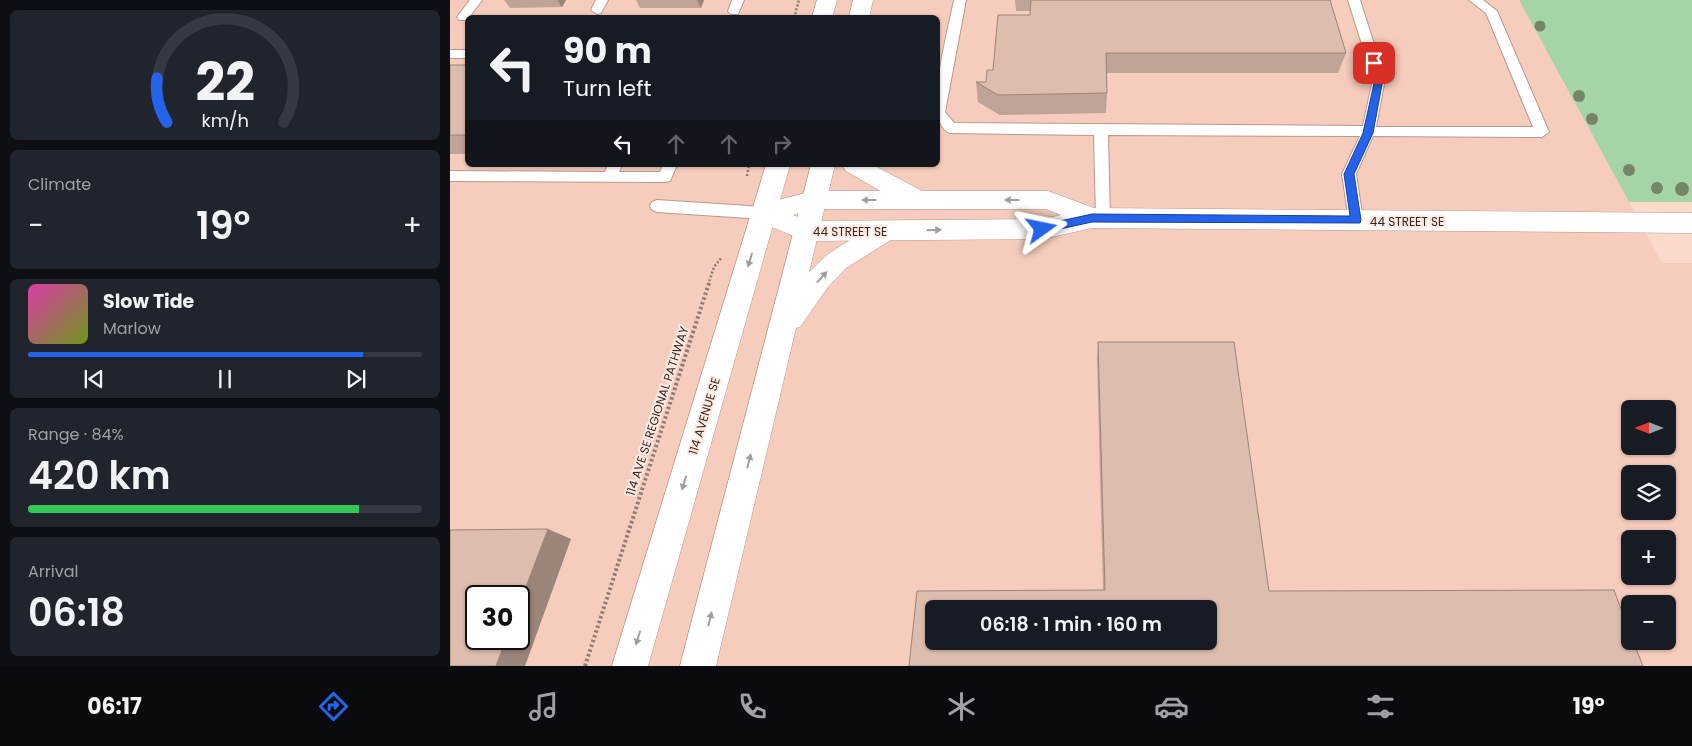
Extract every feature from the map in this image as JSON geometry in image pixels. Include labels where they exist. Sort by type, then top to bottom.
[{"type":"street","points":[[823,15],[827,0]]},
{"type":"street","points":[[860,15],[864,0]]},
{"type":"street","name":"114 AVENUE SE","points":[[630,666],[752,212],[777,167]]},
{"type":"street","points":[[698,666],[822,167]]},
{"type":"street","points":[[858,167],[917,200]]},
{"type":"street","name":"44 STREET SE","points":[[752,212],[813,200],[1048,200],[1097,218]]},
{"type":"street","name":"44 STREET SE","points":[[752,212],[806,231],[1042,229],[1097,218],[1692,223]]},
{"type":"street","points":[[782,330],[818,279],[837,261],[885,231]]},
{"type":"lane","points":[[465,15],[476,0]]},
{"type":"lane","points":[[940,103],[960,0]]},
{"type":"lane","points":[[1354,0],[1379,79],[1368,133],[1349,174],[1356,220]]},
{"type":"lane","points":[[940,116],[950,128],[1368,133],[1542,132],[1491,12],[1475,0]]},
{"type":"lane","points":[[451,55],[465,54]]},
{"type":"lane","points":[[1097,218],[1101,130]]},
{"type":"lane","points":[[450,176],[612,171],[665,177],[669,167]]},
{"type":"lane","points":[[657,206],[752,212]]},
{"type":"path","points":[[795,15],[799,0]]},
{"type":"path","points":[[748,167],[747,172],[752,212]]},
{"type":"path","name":"114 AVE SE REGIONAL PATHWAY","points":[[585,666],[714,267],[724,255]]},
{"type":"shaded area","points":[[450,0],[1519,0],[1662,263],[1692,263],[1692,666],[450,666]]},
{"type":"green space","points":[[1519,0],[1692,0],[1692,202],[1629,202]]},
{"type":"building","points":[[1031,0],[1330,0],[1346,53],[1106,53],[1107,93],[998,95],[976,82],[986,82],[987,70],[993,70],[998,15],[1030,15]]},
{"type":"building","points":[[450,65],[465,65],[465,135],[450,135]]},
{"type":"building","points":[[1098,342],[1234,342],[1269,591],[1614,590],[1621,609],[1621,650],[1637,650],[1643,666],[909,666],[917,591],[1105,590]]},
{"type":"building","points":[[548,529],[527,585],[465,585],[465,650],[502,650],[496,666],[450,666],[450,530]]},
{"type":"route","points":[[1042,229],[1092,218],[1356,220],[1349,174],[1368,133],[1379,79],[1374,63]]}]
